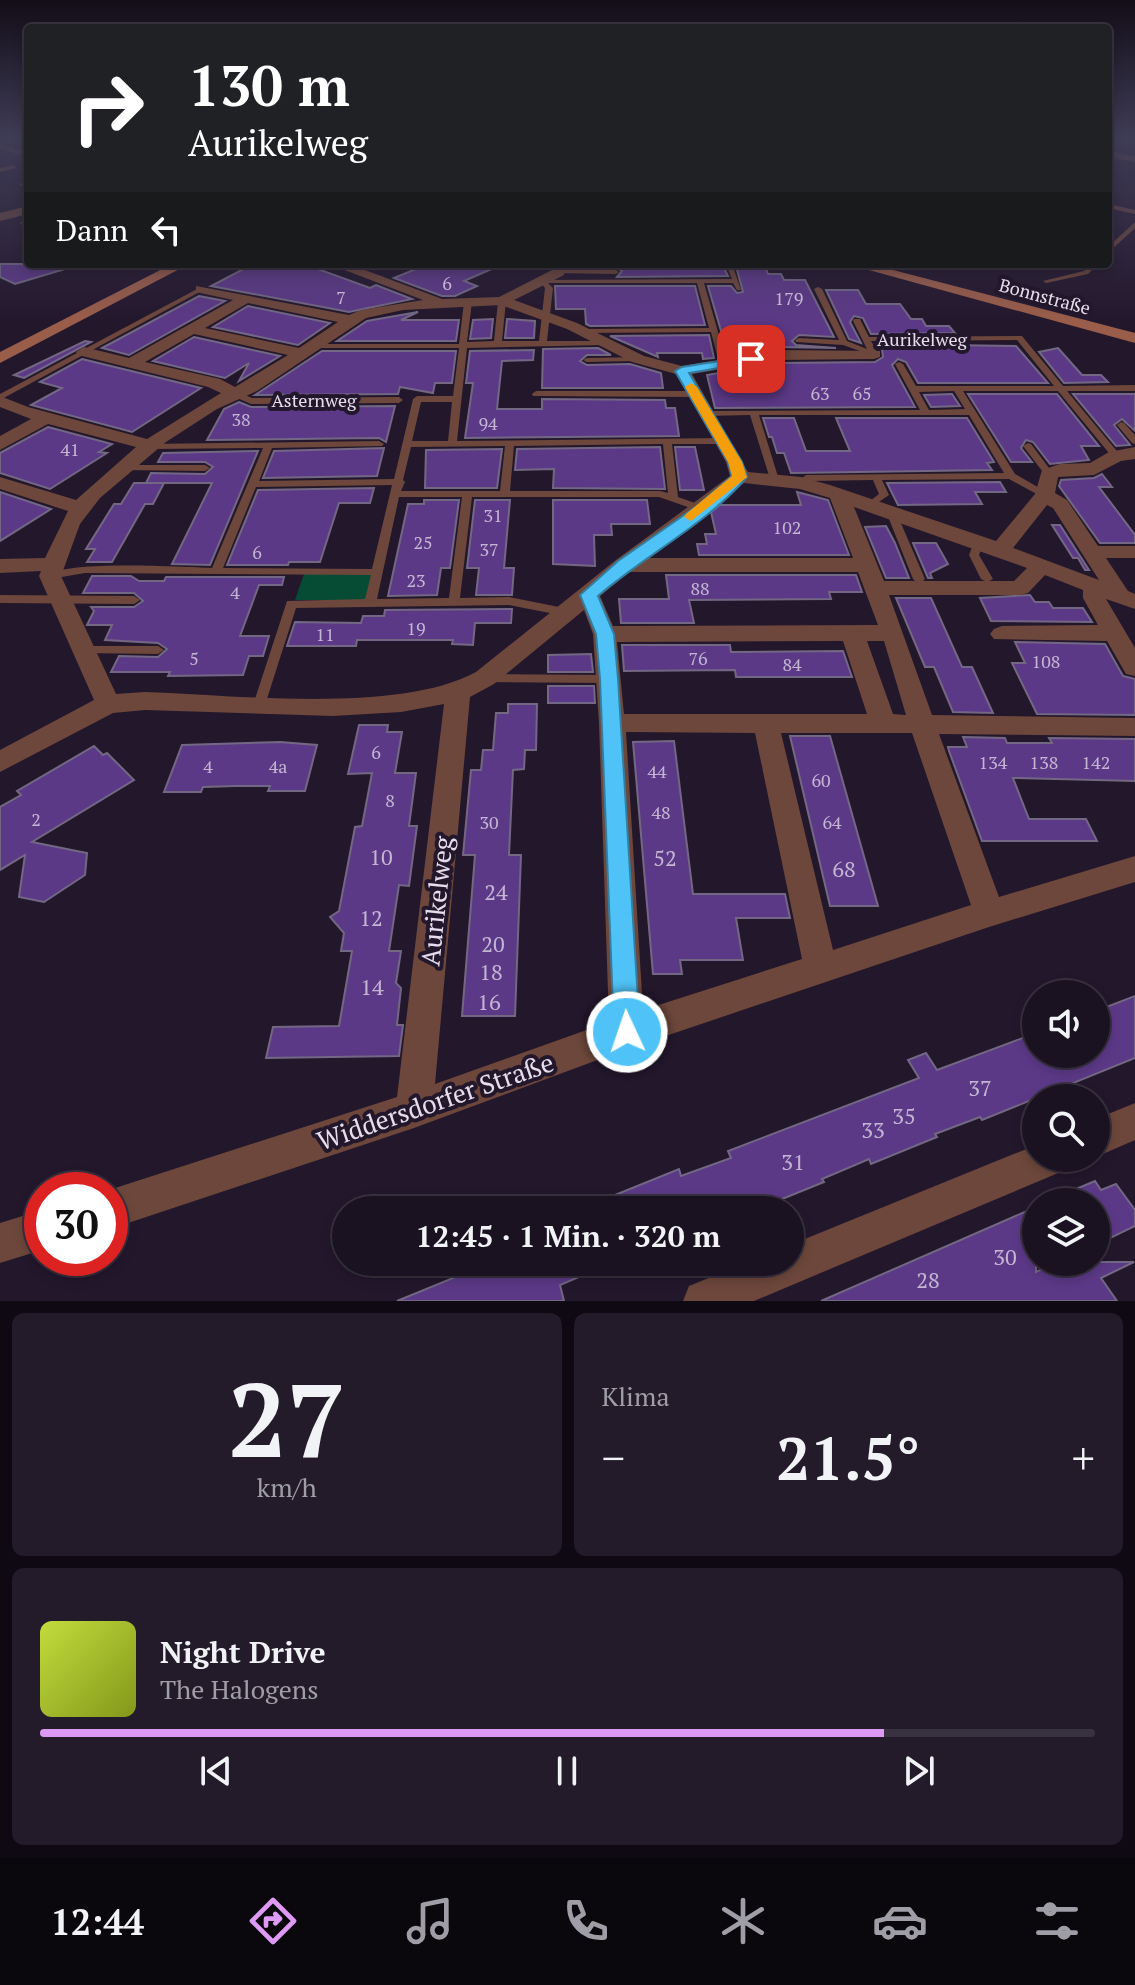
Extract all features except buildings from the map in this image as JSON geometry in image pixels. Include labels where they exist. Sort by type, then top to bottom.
[{"type":"main road","points":[[0,358],[174,268]]},
{"type":"main road","name":"Bonnstraße","points":[[869,268],[1135,338]]},
{"type":"street","points":[[3,214],[24,211]]},
{"type":"street","points":[[347,268],[444,304]]},
{"type":"street","points":[[502,301],[559,272]]},
{"type":"street","name":"Asternweg","points":[[201,289],[349,320]]},
{"type":"street","points":[[131,363],[247,298]]},
{"type":"street","name":"Asternweg","points":[[52,570],[63,535],[80,508],[101,484],[231,392],[251,387],[349,320],[378,309],[502,301],[582,331],[638,359],[682,371],[778,355],[870,346]]},
{"type":"street","name":"Asternweg","points":[[191,329],[307,350]]},
{"type":"street","name":"Asternweg","points":[[84,352],[214,383],[231,392]]},
{"type":"street","points":[[682,371],[740,477]]},
{"type":"street","points":[[0,399],[45,418],[152,446]]},
{"type":"street","points":[[0,444],[45,418]]},
{"type":"street","points":[[1000,550],[1060,470],[1094,469],[1130,452]]},
{"type":"street","points":[[0,762],[108,704],[145,701],[333,707],[401,703],[458,693],[485,678],[624,565],[702,509],[740,477],[801,483],[979,542],[1128,599]]},
{"type":"street","points":[[0,483],[80,508]]},
{"type":"street","points":[[1047,484],[1128,599]]},
{"type":"street","points":[[839,495],[893,633],[989,913]]},
{"type":"street","points":[[1093,552],[1135,552]]},
{"type":"street","points":[[624,565],[867,565]]},
{"type":"street","points":[[0,566],[52,570],[108,704]]},
{"type":"street","points":[[874,588],[1020,588],[1041,567]]},
{"type":"street","points":[[1094,587],[1094,598],[1135,668]]},
{"type":"street","points":[[589,595],[605,634],[609,679],[627,1032]]},
{"type":"street","points":[[852,633],[883,723]]},
{"type":"street","points":[[605,634],[893,633]]},
{"type":"street","points":[[1002,634],[1113,633]]},
{"type":"street","name":"Aurikelweg","points":[[414,1110],[458,693]]},
{"type":"street","points":[[612,723],[1135,727]]},
{"type":"street","points":[[766,723],[821,970]]},
{"type":"street","name":"Widdersdorfer Straße","points":[[128,1203],[414,1110],[627,1032],[989,913],[1132,873]]},
{"type":"street","points":[[1110,1132],[1135,1121]]},
{"type":"street","points":[[704,1301],[1022,1170]]},
{"type":"street","points":[[0,1243],[24,1236]]},
{"type":"lane","points":[[1112,207],[1135,212]]},
{"type":"lane","points":[[1112,247],[1135,224]]},
{"type":"lane","points":[[542,281],[700,281],[737,285],[731,268]]},
{"type":"lane","points":[[1046,281],[1086,273],[1091,268]]},
{"type":"lane","points":[[559,272],[616,272]]},
{"type":"lane","points":[[542,281],[549,288],[543,344]]},
{"type":"lane","points":[[700,281],[723,363]]},
{"type":"lane","points":[[0,399],[201,289]]},
{"type":"lane","name":"Aurikelweg","points":[[818,289],[844,343],[870,346],[1019,338],[1061,388],[1130,452]]},
{"type":"lane","points":[[498,344],[502,301]]},
{"type":"lane","points":[[452,442],[468,302]]},
{"type":"lane","points":[[857,321],[870,346]]},
{"type":"lane","points":[[582,331],[714,330]]},
{"type":"lane","points":[[799,340],[844,343]]},
{"type":"lane","name":"Asternweg","points":[[307,350],[601,343]]},
{"type":"lane","points":[[587,360],[638,359]]},
{"type":"lane","name":"Aurikelweg","points":[[899,364],[926,412]]},
{"type":"lane","points":[[913,389],[1135,388]]},
{"type":"lane","points":[[957,389],[1011,476]]},
{"type":"lane","name":"Asternweg","points":[[231,392],[251,401],[399,400]]},
{"type":"lane","points":[[536,394],[701,404],[754,413],[972,412]]},
{"type":"lane","points":[[370,603],[417,399],[457,399]]},
{"type":"lane","points":[[754,413],[774,480]]},
{"type":"lane","points":[[1121,425],[1130,452]]},
{"type":"lane","points":[[667,441],[673,497]]},
{"type":"lane","points":[[409,444],[723,441]]},
{"type":"lane","points":[[505,494],[510,442]]},
{"type":"lane","points":[[152,446],[379,444]]},
{"type":"lane","points":[[216,571],[269,445]]},
{"type":"lane","points":[[1028,446],[1047,484]]},
{"type":"lane","points":[[123,468],[205,468]]},
{"type":"lane","points":[[801,483],[806,478],[1011,476],[1047,484]]},
{"type":"lane","points":[[870,505],[884,495],[876,477]]},
{"type":"lane","points":[[253,484],[400,482]]},
{"type":"lane","points":[[397,494],[642,493],[673,497],[702,509]]},
{"type":"lane","points":[[454,602],[467,494]]},
{"type":"lane","points":[[892,514],[919,579]]},
{"type":"lane","points":[[979,542],[974,555],[987,579]]},
{"type":"lane","points":[[52,570],[377,572]]},
{"type":"lane","points":[[0,599],[134,600]]},
{"type":"lane","points":[[259,705],[291,604],[509,601],[537,604],[565,612]]},
{"type":"lane","points":[[85,650],[158,650]]},
{"type":"lane","points":[[485,678],[609,679]]},
{"type":"green space","points":[[304,574],[372,574],[365,600],[295,600]]},
{"type":"slow traffic","points":[[691,387],[735,462],[740,477],[691,517]]},
{"type":"route","points":[[627,1032],[609,679],[605,634],[589,595],[740,477],[735,462],[682,371],[751,359]]}]
